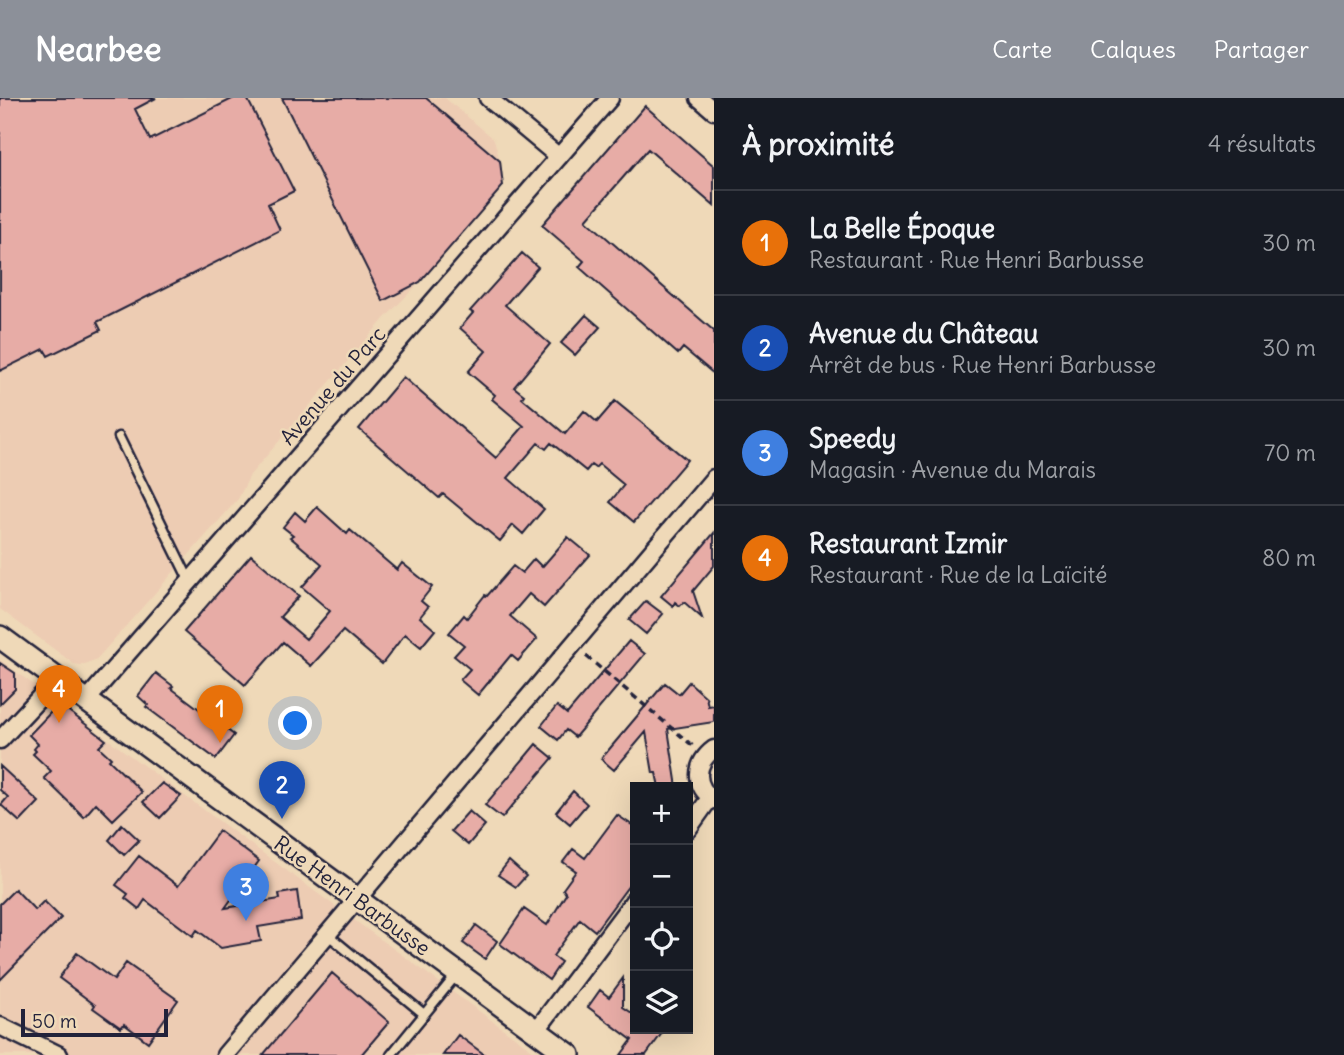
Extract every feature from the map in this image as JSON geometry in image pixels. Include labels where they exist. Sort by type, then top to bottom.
[{"type":"street","points":[[488,98],[559,157]]},
{"type":"street","name":"Avenue du Parc","points":[[86,701],[610,98]]},
{"type":"street","points":[[699,98],[714,111]]},
{"type":"street","points":[[225,1055],[714,478]]},
{"type":"street","name":"Rue Henri Barbusse","points":[[0,638],[569,1055]]},
{"type":"street","points":[[0,740],[57,679]]},
{"type":"street","points":[[693,823],[712,799],[699,778],[699,770],[710,752]]},
{"type":"street","points":[[536,1031],[630,906]]},
{"type":"street","points":[[0,1026],[59,1055]]},
{"type":"lane","points":[[119,437],[190,582]]},
{"type":"lane","points":[[327,934],[424,1014]]},
{"type":"lane","points":[[391,1055],[457,974]]},
{"type":"path","points":[[574,646],[710,752]]},
{"type":"shaded area","points":[[0,98],[445,98],[494,139],[500,161],[503,186],[250,475],[238,499],[95,661],[81,665],[74,664],[0,609]]},
{"type":"shaded area","points":[[0,660],[324,898],[539,1055],[0,1055]]},
{"type":"building","points":[[0,98],[156,98],[135,109],[150,140],[234,98],[247,98],[294,191],[268,204],[280,230],[97,322],[101,330],[48,356],[44,349],[0,371]]},
{"type":"building","points":[[282,98],[426,98],[500,161],[503,186],[420,282],[383,301]]},
{"type":"building","points":[[645,106],[714,166],[714,206],[648,149],[586,220],[714,331],[714,374],[683,348],[678,354],[579,267],[584,261],[542,225]]},
{"type":"building","points":[[522,253],[538,267],[505,305],[550,344],[514,387],[524,395],[522,398],[565,434],[584,411],[597,422],[615,401],[687,460],[634,522],[610,502],[624,485],[599,464],[595,468],[591,465],[586,471],[551,443],[546,449],[538,443],[508,478],[544,509],[523,534],[513,525],[500,541],[443,494],[439,498],[359,429],[403,377],[496,458],[524,426],[492,399],[495,395],[468,372],[486,351],[460,328],[473,313],[470,311]]},
{"type":"building","points":[[586,315],[600,327],[575,355],[561,343]]},
{"type":"building","points":[[317,507],[347,534],[350,530],[397,570],[402,563],[432,587],[421,601],[428,607],[420,617],[435,630],[421,647],[405,634],[382,664],[343,631],[311,666],[283,642],[245,685],[184,632],[251,555],[299,596],[280,617],[306,639],[330,611],[302,587],[322,564],[290,537],[293,535],[283,527],[295,512],[305,521]]},
{"type":"building","points":[[714,533],[714,566],[693,591],[702,618],[684,602],[680,606],[675,602],[673,606],[661,596]]},
{"type":"building","points":[[568,537],[590,555],[544,607],[529,594],[510,616],[537,639],[518,661],[511,655],[478,695],[460,680],[470,669],[454,656],[464,645],[449,633],[464,615],[467,618],[513,566],[522,573],[534,559],[542,567]]},
{"type":"building","points":[[646,601],[663,614],[646,634],[629,620]]},
{"type":"building","points":[[629,641],[645,654],[575,737],[566,730],[558,740],[541,726],[557,706],[567,714]]},
{"type":"building","points":[[0,663],[15,673],[15,689],[0,704]]},
{"type":"building","points":[[156,673],[173,686],[171,688],[234,735],[216,759],[146,707],[148,705],[138,696]]},
{"type":"building","points":[[689,682],[706,697],[708,706],[714,705],[714,722],[668,729],[676,782],[658,782],[656,773],[653,773],[646,732],[614,770],[601,759],[665,683],[679,694]]},
{"type":"building","points":[[66,709],[106,740],[99,747],[142,792],[113,820],[96,803],[84,817],[44,778],[51,771],[33,754],[38,744],[29,735],[53,710]]},
{"type":"building","points":[[536,744],[553,758],[502,818],[485,805]]},
{"type":"building","points":[[0,766],[39,802],[20,822],[1,805],[8,797],[0,790]]},
{"type":"building","points":[[162,783],[181,796],[160,818],[143,802]]},
{"type":"building","points":[[573,791],[587,804],[570,824],[556,812]]},
{"type":"building","points":[[469,811],[485,825],[468,845],[451,831]]},
{"type":"building","points":[[617,815],[630,824],[630,884],[595,931],[580,919],[553,956],[561,962],[549,980],[500,944],[524,909],[547,925],[566,894],[563,889],[576,871],[563,862],[573,849],[585,858]]},
{"type":"building","points":[[122,824],[139,840],[124,855],[109,840]]},
{"type":"building","points":[[219,831],[259,861],[225,908],[280,899],[279,894],[297,891],[301,920],[258,927],[261,941],[221,948],[197,930],[193,936],[145,900],[139,909],[125,898],[128,894],[116,885],[139,856],[178,886]]},
{"type":"building","points":[[509,861],[526,876],[516,887],[498,875]]},
{"type":"building","points":[[15,889],[35,910],[44,901],[61,918],[0,980],[0,904]]},
{"type":"building","points":[[476,925],[497,941],[485,959],[463,943]]},
{"type":"building","points":[[77,953],[114,980],[126,963],[178,1000],[148,1042],[124,1024],[121,1028],[93,1008],[95,1005],[59,978]]},
{"type":"building","points":[[332,973],[389,1022],[361,1055],[263,1055]]},
{"type":"building","points":[[623,978],[623,1007],[630,1012],[630,1034],[661,1034],[646,1055],[621,1055],[632,1040],[588,1007],[600,990],[609,997]]},
{"type":"building","points":[[458,1035],[485,1055],[443,1055]]},
{"type":"place","name":"Restaurant Izmir","points":[[59,723]]},
{"type":"place","name":"La Belle Époque","points":[[220,743]]},
{"type":"place","name":"Avenue du Château","points":[[282,819]]},
{"type":"place","name":"Speedy","points":[[246,921]]}]
